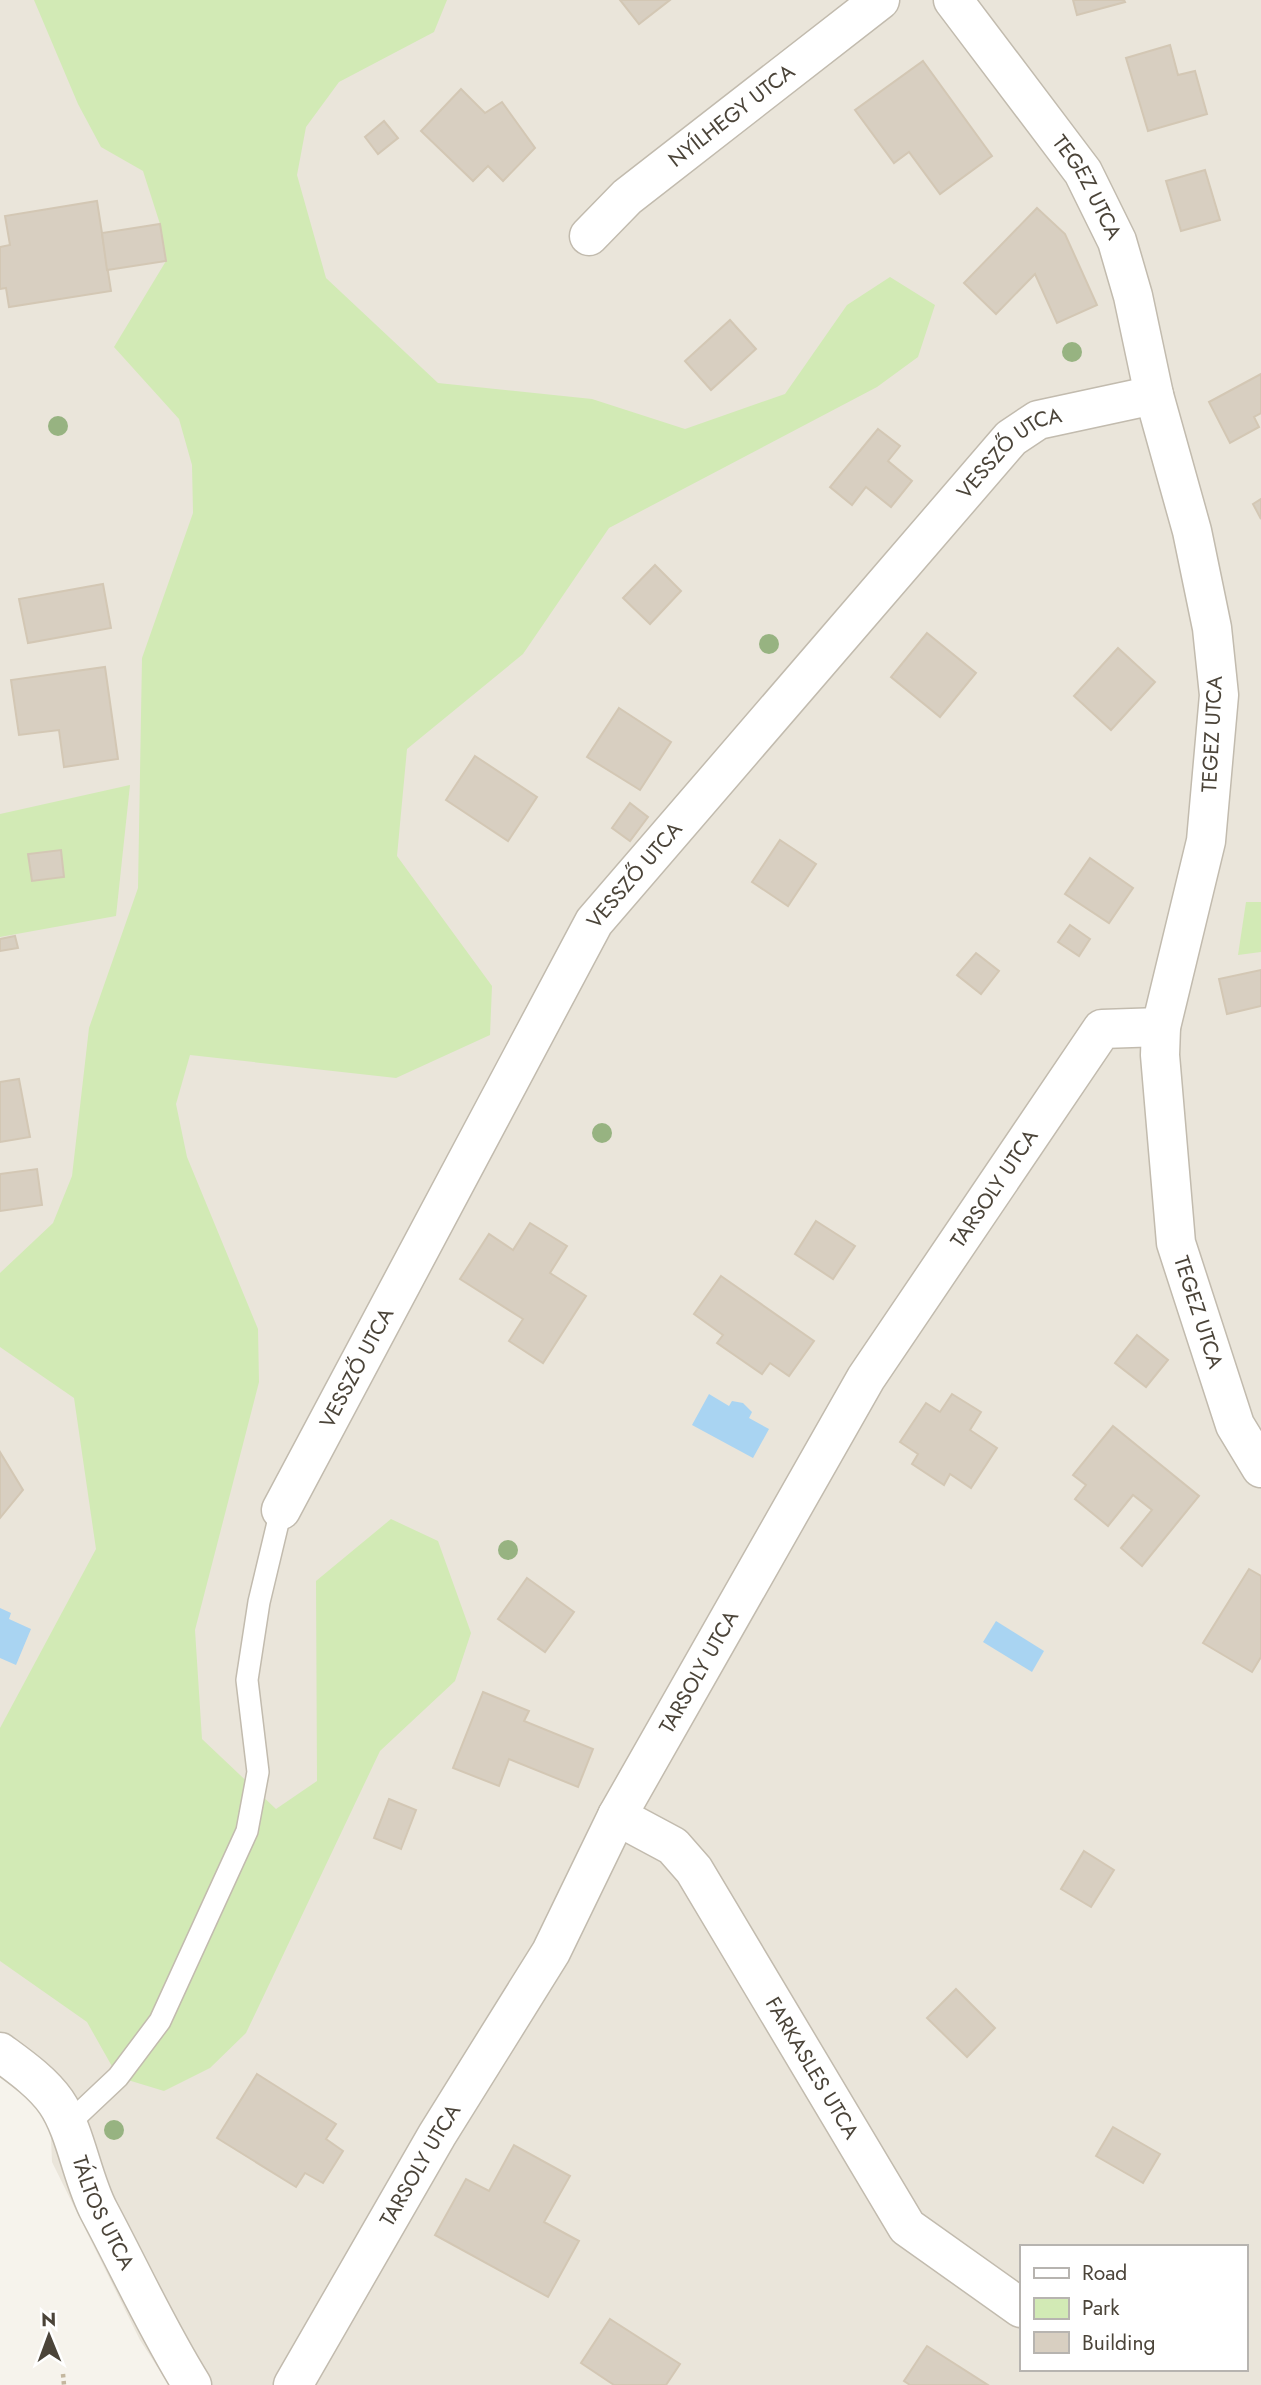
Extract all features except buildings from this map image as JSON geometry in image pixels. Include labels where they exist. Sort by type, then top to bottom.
[{"type":"street","name":"NYÍLHEGY UTCA","points":[[589,236],[627,197],[880,0]]},
{"type":"street","name":"TEGEZ UTCA","points":[[953,0],[1083,172],[1117,241],[1133,296],[1154,395],[1192,531],[1212,628],[1219,695],[1206,841],[1161,1027],[1160,1055],[1176,1243],[1235,1425],[1261,1468]]},
{"type":"street","name":"VESSZŐ UTCA","points":[[281,1510],[594,922],[1011,438],[1038,420],[1154,395]]},
{"type":"street","name":"TARSOLY UTCA","points":[[293,2385],[437,2135],[551,1952],[617,1816],[866,1378],[1102,1029],[1161,1027]]},
{"type":"street","name":"FARKASLES UTCA","points":[[617,1816],[673,1846],[694,1870],[907,2227],[1020,2307]]},
{"type":"street","name":"TÁLTOS UTCA","points":[[0,2052],[23,2069],[56,2102],[98,2209],[121,2248],[164,2340],[192,2385]]},
{"type":"lane","points":[[66,2126],[118,2077],[160,2021],[247,1831],[258,1772],[247,1680],[259,1602],[281,1510]]},
{"type":"path","points":[[63,2374],[64,2385]]},
{"type":"shaded area","points":[[0,0],[1261,0],[1261,2385],[169,2385],[140,2340],[52,2162],[50,2115],[0,2077]]},
{"type":"green space","points":[[34,0],[447,0],[434,32],[339,82],[306,127],[297,175],[326,278],[438,383],[592,399],[685,429],[785,394],[847,305],[890,277],[935,305],[918,357],[877,387],[609,528],[523,654],[407,749],[397,856],[492,986],[490,1035],[396,1078],[190,1055],[176,1104],[187,1157],[258,1329],[259,1382],[195,1630],[202,1739],[276,1809],[317,1781],[316,1581],[391,1519],[438,1541],[471,1633],[455,1681],[380,1751],[246,2033],[210,2068],[164,2091],[118,2077],[87,2022],[0,1961],[0,1728],[96,1549],[74,1398],[0,1347],[0,1273],[53,1223],[72,1176],[89,1028],[138,888],[142,658],[193,513],[192,465],[179,419],[114,347],[166,261],[160,224],[143,171],[101,147],[78,104]]},
{"type":"green space","points":[[130,785],[116,916],[0,937],[0,814]]},
{"type":"green space","points":[[1246,902],[1261,902],[1261,952],[1238,955]]},
{"type":"water","points":[[709,1394],[729,1406],[732,1401],[743,1403],[752,1412],[749,1418],[769,1429],[753,1458],[692,1425]]},
{"type":"water","points":[[0,1608],[11,1613],[9,1619],[31,1629],[16,1665],[0,1658]]},
{"type":"water","points":[[996,1621],[1044,1651],[1032,1672],[983,1642]]}]
